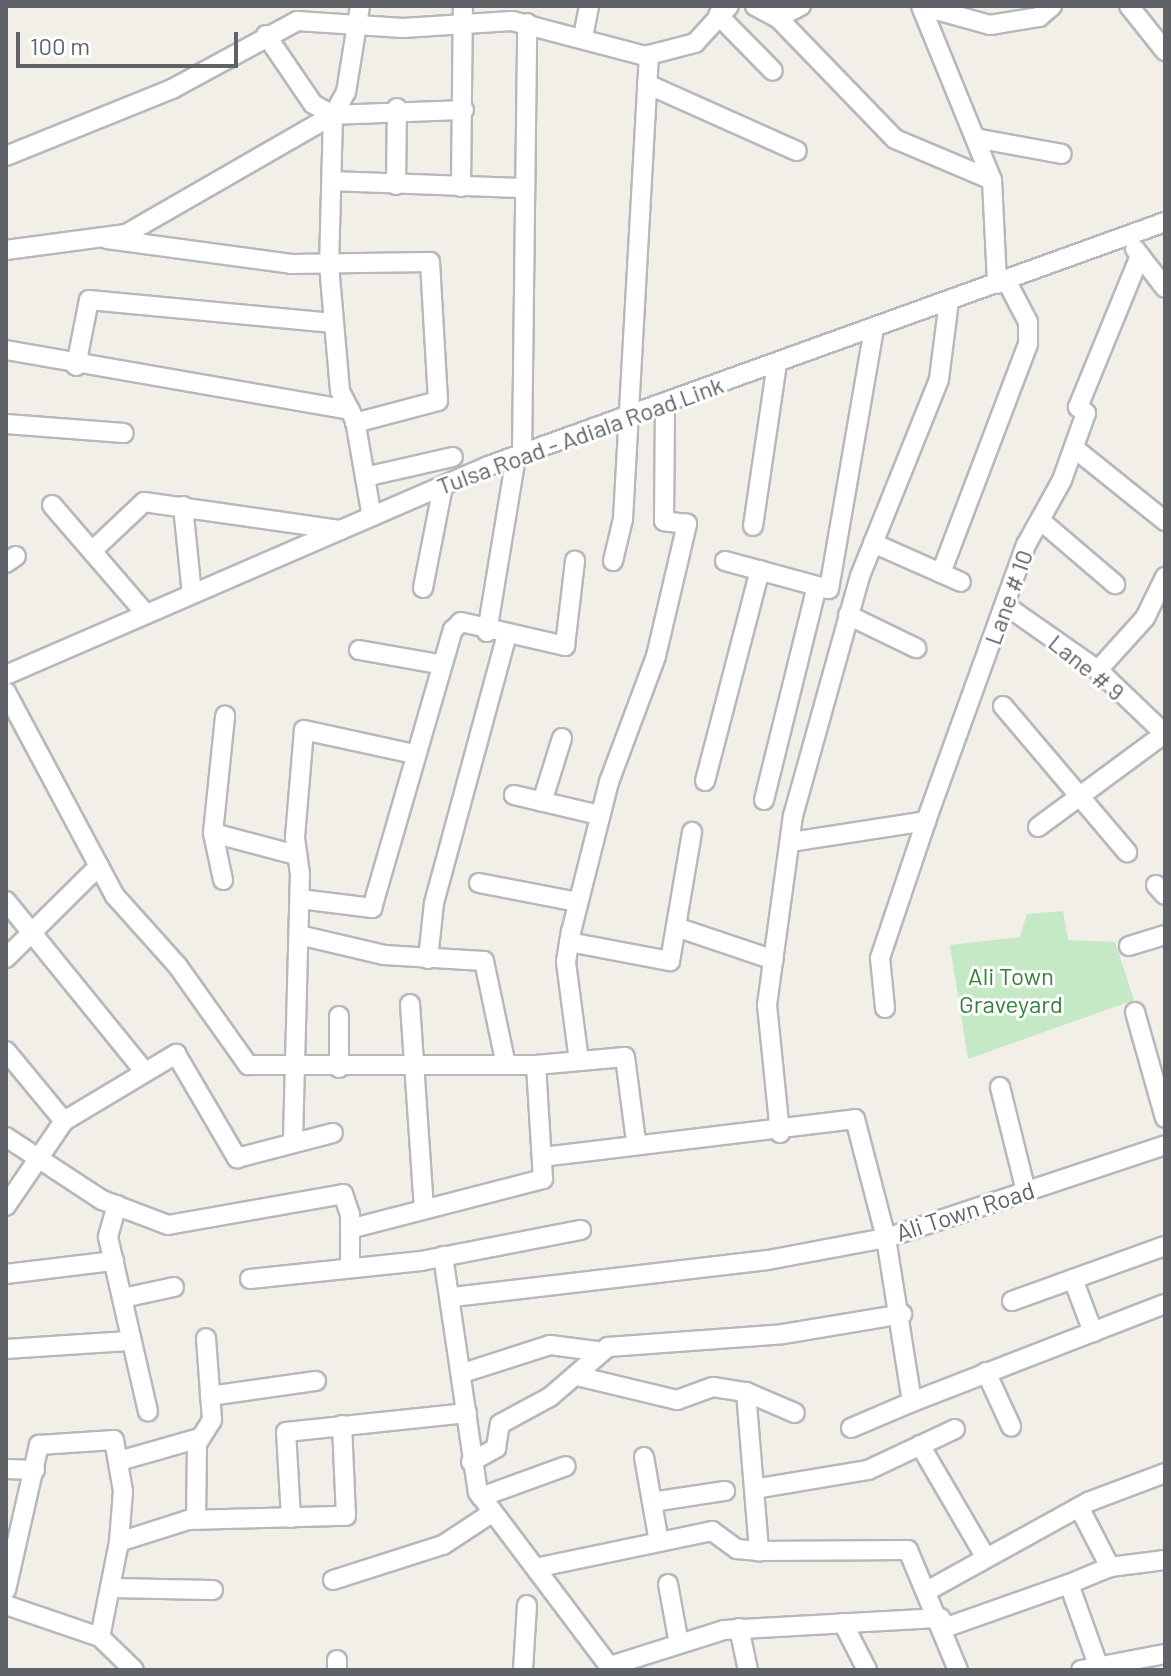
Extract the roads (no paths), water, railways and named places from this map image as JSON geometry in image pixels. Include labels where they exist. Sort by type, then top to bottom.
[{"type":"street","points":[[360,6],[346,92],[333,115],[329,265],[340,391],[353,417],[372,517]]},
{"type":"street","points":[[583,37],[589,6]]},
{"type":"street","points":[[755,6],[778,18],[895,139],[992,180]]},
{"type":"street","points":[[778,18],[801,6]]},
{"type":"street","points":[[922,6],[990,25],[1039,17],[1052,6]]},
{"type":"street","points":[[922,6],[992,180],[1002,282],[1028,322],[1028,344],[941,573]]},
{"type":"street","points":[[1129,6],[1165,51]]},
{"type":"street","points":[[6,156],[172,89],[266,35],[297,21],[357,27],[464,14],[527,23],[583,37],[625,55],[649,55],[695,43],[724,10],[773,71]]},
{"type":"street","points":[[461,187],[464,14]]},
{"type":"street","points":[[487,632],[519,455],[527,23]]},
{"type":"street","points":[[266,35],[313,104],[333,115]]},
{"type":"street","points":[[613,561],[623,519],[626,417],[649,55]]},
{"type":"street","points":[[647,84],[797,151]]},
{"type":"street","points":[[107,239],[160,217],[333,115],[397,108],[464,110]]},
{"type":"street","points":[[396,185],[397,108]]},
{"type":"street","points":[[975,138],[1062,154]]},
{"type":"street","points":[[332,181],[525,188]]},
{"type":"street","name":"Tulsa Road - Adiala Road Link","points":[[6,675],[519,455],[1165,222]]},
{"type":"street","points":[[1126,237],[1165,288]]},
{"type":"street","points":[[6,250],[107,239],[329,265],[430,262],[438,401],[353,417],[76,366],[6,350]]},
{"type":"street","name":"Lane # 10","points":[[885,1008],[880,958],[926,821],[1005,605],[1074,448],[1086,413],[1078,407],[1140,256]]},
{"type":"street","points":[[76,366],[89,300],[333,323]]},
{"type":"street","points":[[542,1157],[636,1142],[780,1133],[767,1005],[791,842],[854,596],[939,379],[949,301]]},
{"type":"street","points":[[764,800],[823,587],[874,328]]},
{"type":"street","points":[[753,526],[777,363]]},
{"type":"street","points":[[579,1061],[569,942],[599,815],[656,656],[687,524],[664,521],[665,403]]},
{"type":"street","points":[[6,424],[124,433]]},
{"type":"street","points":[[1074,448],[1165,521]]},
{"type":"street","points":[[365,477],[453,457]]},
{"type":"street","points":[[423,588],[443,486]]},
{"type":"street","points":[[92,551],[136,504],[183,506],[341,530]]},
{"type":"street","points":[[52,505],[146,614]]},
{"type":"street","points":[[183,506],[192,594]]},
{"type":"street","points":[[1040,520],[1115,584]]},
{"type":"street","points":[[873,543],[961,582]]},
{"type":"street","points":[[300,899],[372,908],[438,664],[461,622],[487,632],[565,646],[575,561]]},
{"type":"street","points":[[725,561],[854,596]]},
{"type":"street","points":[[705,781],[760,570]]},
{"type":"street","points":[[1098,670],[1145,618],[1165,577]]},
{"type":"street","name":"Lane # 9","points":[[1005,605],[1098,670],[1162,727]]},
{"type":"street","points":[[848,615],[916,648]]},
{"type":"street","points":[[428,959],[434,903],[507,635]]},
{"type":"street","points":[[359,650],[438,664]]},
{"type":"street","points":[[6,692],[99,866],[248,1065],[294,1068],[536,1065],[625,1057],[636,1142]]},
{"type":"street","points":[[1003,706],[1084,793],[1127,852]]},
{"type":"street","points":[[223,880],[213,833],[225,716]]},
{"type":"street","points":[[1038,827],[1084,793],[1162,727]]},
{"type":"street","points":[[293,1140],[300,899],[296,855],[304,730],[414,754]]},
{"type":"street","points":[[542,802],[562,738]]},
{"type":"street","points":[[514,795],[599,815]]},
{"type":"street","points":[[791,842],[926,821]]},
{"type":"street","points":[[569,942],[666,961],[676,927],[692,832]]},
{"type":"street","points":[[213,833],[296,855]]},
{"type":"street","points":[[6,958],[99,866]]},
{"type":"street","points":[[479,883],[578,902]]},
{"type":"street","points":[[6,901],[30,935],[144,1071]]},
{"type":"street","points":[[676,927],[774,960]]},
{"type":"street","points":[[299,935],[428,959],[484,961],[506,1065]]},
{"type":"street","points":[[1129,946],[1165,935]]},
{"type":"street","points":[[410,1004],[410,1067],[424,1208]]},
{"type":"street","points":[[1135,1012],[1165,1118]]},
{"type":"street","points":[[339,1016],[339,1068]]},
{"type":"street","points":[[6,1051],[64,1121]]},
{"type":"street","points":[[6,1206],[64,1121],[144,1071],[180,1056],[237,1158],[293,1140],[333,1133]]},
{"type":"street","points":[[350,1229],[424,1208],[532,1186],[543,1179],[536,1065]]},
{"type":"street","points":[[1000,1087],[1026,1191]]},
{"type":"street","name":"Ali Town Road","points":[[780,1133],[855,1119],[886,1238],[1165,1145]]},
{"type":"street","points":[[6,1137],[38,1160],[117,1205],[168,1225],[343,1194],[350,1229],[350,1266]]},
{"type":"street","points":[[117,1205],[108,1237],[148,1411]]},
{"type":"street","points":[[250,1279],[443,1256],[581,1230]]},
{"type":"street","points":[[453,1297],[768,1260],[886,1238],[902,1314],[912,1402]]},
{"type":"street","points":[[1012,1301],[1165,1246]]},
{"type":"street","points":[[443,1256],[453,1297],[471,1462],[486,1506],[540,1567],[611,1668],[679,1644],[739,1628],[843,1623],[943,1623],[1069,1584],[1110,1567],[1165,1560]]},
{"type":"street","points":[[6,1274],[114,1261]]},
{"type":"street","points":[[1073,1279],[1093,1332]]},
{"type":"street","points":[[123,1298],[174,1287]]},
{"type":"street","points":[[851,1428],[986,1372],[1165,1304]]},
{"type":"street","points":[[463,1373],[550,1345],[597,1351],[902,1314]]},
{"type":"street","points":[[119,1461],[200,1438],[212,1426],[206,1338]]},
{"type":"street","points":[[6,1349],[131,1341]]},
{"type":"street","points":[[471,1462],[496,1448],[500,1424],[577,1376],[597,1351]]},
{"type":"street","points":[[986,1372],[1011,1426]]},
{"type":"street","points":[[577,1376],[677,1400],[713,1387],[746,1392],[795,1413]]},
{"type":"street","points":[[210,1396],[316,1381]]},
{"type":"street","points":[[746,1392],[759,1551]]},
{"type":"street","points":[[291,1518],[286,1432],[467,1413]]},
{"type":"street","points":[[119,1542],[158,1525],[196,1519],[291,1518],[350,1511],[342,1425]]},
{"type":"street","points":[[754,1489],[868,1470],[955,1429]]},
{"type":"street","points":[[196,1519],[200,1438]]},
{"type":"street","points":[[6,1590],[44,1443],[114,1440],[119,1461],[119,1542],[100,1637]]},
{"type":"street","points":[[920,1445],[986,1558]]},
{"type":"street","points":[[644,1457],[659,1542]]},
{"type":"street","points":[[333,1580],[443,1545],[486,1506],[566,1466]]},
{"type":"street","points":[[6,1469],[35,1470]]},
{"type":"street","points":[[927,1591],[1079,1507],[1165,1473]]},
{"type":"street","points":[[652,1502],[725,1491]]},
{"type":"street","points":[[1079,1507],[1110,1567]]},
{"type":"street","points":[[540,1567],[712,1531],[737,1549],[908,1550],[943,1623],[958,1670]]},
{"type":"street","points":[[668,1584],[679,1644]]},
{"type":"street","points":[[1069,1584],[1090,1667],[1165,1654]]},
{"type":"street","points":[[110,1588],[213,1590]]},
{"type":"street","points":[[6,1605],[100,1637],[134,1670]]},
{"type":"street","points":[[523,1670],[527,1605]]},
{"type":"street","points":[[843,1623],[867,1670]]},
{"type":"street","points":[[739,1628],[748,1670]]},
{"type":"park label","name":"Ali Town Graveyard","points":[[1011,990]]}]
